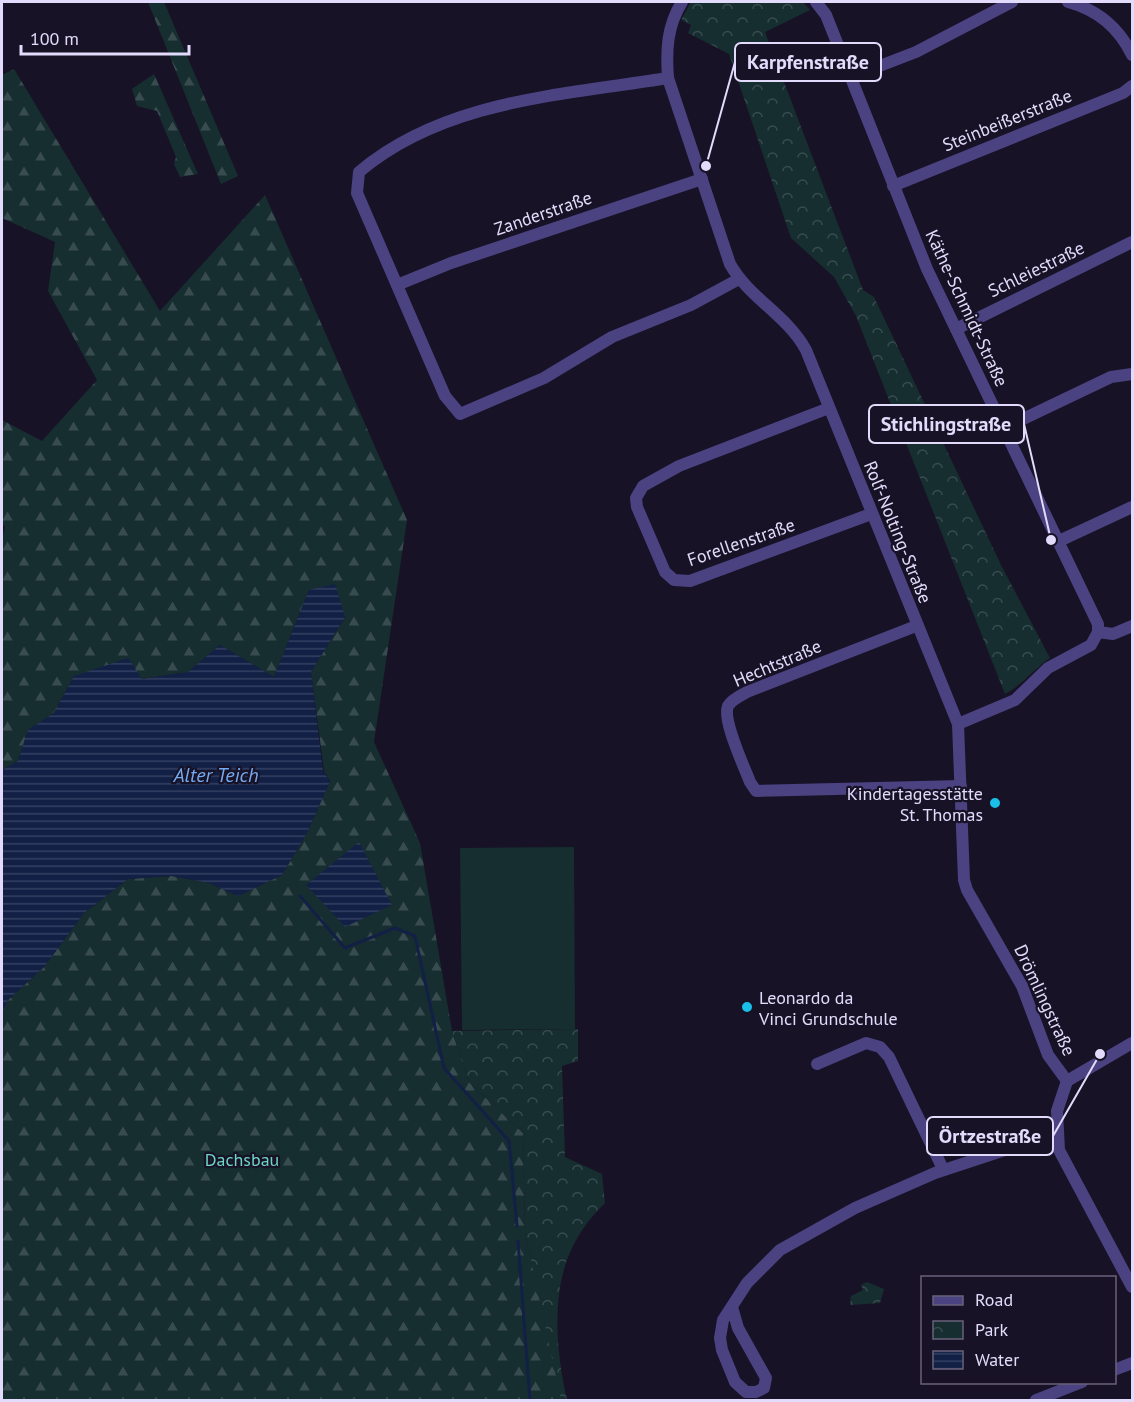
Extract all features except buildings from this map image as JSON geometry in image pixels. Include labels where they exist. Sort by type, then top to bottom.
[{"type":"street","name":"Rolf-Nolting-Straße","points":[[682,2],[669,31],[666,54],[669,78],[730,264],[739,279],[796,332],[958,724],[964,880],[971,900]]},
{"type":"street","name":"Käthe-Schmidt-Straße","points":[[816,2],[825,15],[927,269],[1096,616],[1098,632]]},
{"type":"street","points":[[851,78],[916,51],[1012,2]]},
{"type":"street","points":[[1068,2],[1092,10],[1104,19],[1121,35],[1132,55]]},
{"type":"street","points":[[669,78],[526,101],[460,116],[428,129],[368,165],[359,172],[357,193],[445,396],[460,414],[544,378],[612,337],[691,304],[739,279]]},
{"type":"street","name":"Steinbeißerstraße","points":[[893,186],[1123,93],[1132,86]]},
{"type":"street","name":"Zanderstraße","points":[[397,285],[452,263],[702,179]]},
{"type":"street","name":"Schleiestraße","points":[[956,329],[1132,242]]},
{"type":"street","points":[[1004,428],[1111,377],[1132,374]]},
{"type":"street","name":"Forellenstraße","points":[[829,408],[679,466],[642,486],[636,498],[637,507],[665,572],[674,580],[690,581],[871,514]]},
{"type":"street","points":[[1059,541],[1132,507]]},
{"type":"street","name":"Hechtstraße","points":[[916,626],[747,692],[733,699],[728,707],[726,718],[750,782],[756,791],[961,786]]},
{"type":"street","points":[[958,724],[1015,700],[1040,674],[1090,645],[1098,632],[1113,634],[1132,626]]},
{"type":"street","name":"Drömlingstraße","points":[[971,900],[1008,959],[1022,986],[1048,1055],[1067,1081],[1132,1043]]},
{"type":"street","points":[[818,1064],[866,1043],[880,1047],[892,1063],[943,1169]]},
{"type":"street","points":[[1067,1081],[1057,1111],[1056,1133],[1059,1150],[1132,1287]]},
{"type":"street","points":[[732,1307],[738,1328],[766,1378],[764,1388],[756,1392],[746,1392],[735,1382],[722,1350],[720,1338],[723,1320],[747,1283],[780,1250],[855,1208],[943,1169],[1056,1133]]},
{"type":"street","points":[[1116,1369],[1132,1363]]},
{"type":"street","points":[[1036,1401],[1079,1384]]},
{"type":"green space","points":[[148,2],[164,2],[238,176],[221,184]]},
{"type":"green space","points":[[691,2],[803,2],[810,10],[765,32],[863,290],[874,297],[1001,565],[1050,658],[1005,694],[856,316],[834,277],[791,238],[729,54],[688,33],[691,25],[681,20]]},
{"type":"green space","name":"Dachsbau","points":[[14,69],[160,311],[265,195],[407,520],[374,742],[420,843],[452,1031],[469,1082],[523,1133],[525,1232],[562,1400],[2,1400],[2,1012],[8,1000],[44,967],[84,913],[128,879],[172,876],[209,883],[238,896],[282,875],[308,831],[330,781],[324,771],[311,672],[345,617],[309,590],[274,677],[220,645],[188,672],[142,679],[74,676],[54,713],[28,730],[18,761],[2,770],[2,540],[5,527],[2,523],[2,420],[42,441],[97,380],[48,291],[55,242],[2,218],[2,75]]},
{"type":"green space","points":[[154,74],[198,174],[180,177],[174,164],[176,157],[157,111],[137,106],[132,89]]},
{"type":"green space","points":[[574,847],[575,1029],[462,1030],[460,848]]},
{"type":"green space","points":[[578,1029],[578,1061],[562,1066],[565,1157],[602,1174],[605,1203],[577,1238],[566,1262],[561,1281],[558,1300],[558,1341],[567,1400],[561,1400],[525,1232],[523,1133],[469,1082],[452,1031]]},
{"type":"green space","points":[[867,1282],[884,1289],[880,1303],[850,1305],[851,1296],[863,1290],[861,1285]]},
{"type":"water","name":"Alter Teich","points":[[335,584],[345,617],[311,672],[323,771],[330,781],[308,831],[282,875],[238,896],[209,883],[172,876],[128,879],[84,913],[44,967],[8,1000],[2,1012],[2,770],[18,761],[28,730],[54,713],[74,676],[128,658],[142,679],[188,672],[220,645],[274,677],[309,590]]},
{"type":"water","points":[[359,842],[392,905],[345,927],[306,885]]},
{"type":"waterway","points":[[300,896],[345,948],[395,928],[415,936],[444,1068],[509,1141],[517,1226]]},
{"type":"waterway","points":[[518,1241],[530,1400]]},
{"type":"place","name":"Karpfenstraße","points":[[706,166]]},
{"type":"place","name":"Stichlingstraße","points":[[1051,540]]},
{"type":"place","name":"Kindertagesstätte St. Thomas","points":[[995,803]]},
{"type":"place","name":"Leonardo da Vinci Grundschule","points":[[747,1007]]},
{"type":"place","name":"Örtzestraße","points":[[1100,1054]]}]
